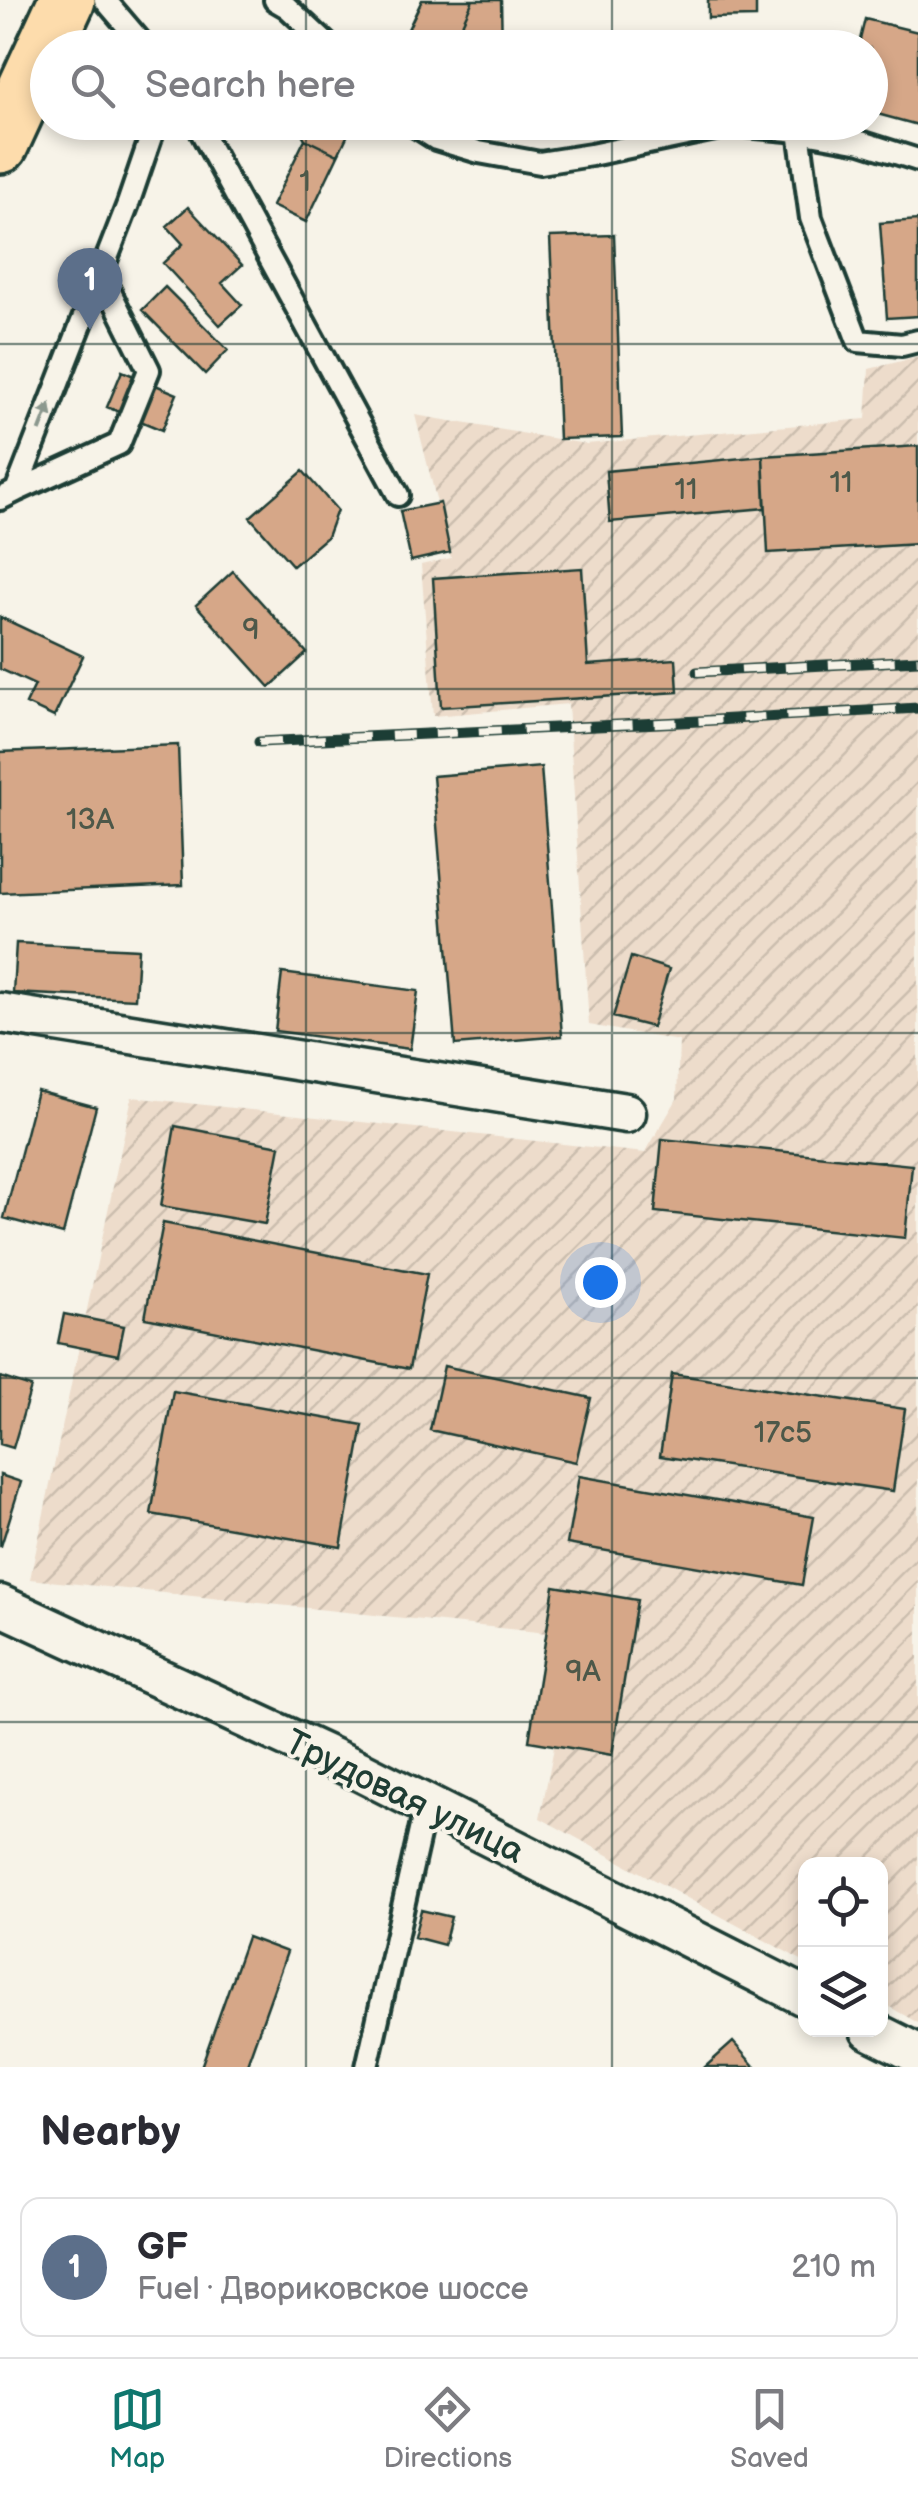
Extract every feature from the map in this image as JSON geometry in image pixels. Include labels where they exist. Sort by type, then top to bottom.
[{"type":"main road","points":[[53,30],[67,0]]},
{"type":"main road","points":[[0,145],[30,80]]},
{"type":"street","points":[[0,1013],[626,1113]]},
{"type":"street","name":"Трудовая улица","points":[[2,1612],[342,1763],[798,1993]]},
{"type":"street","points":[[884,2037],[918,2054]]},
{"type":"lane","points":[[105,0],[131,30]]},
{"type":"lane","points":[[275,0],[312,30]]},
{"type":"lane","points":[[8,495],[101,274],[149,140]]},
{"type":"lane","points":[[206,140],[398,494]]},
{"type":"lane","points":[[439,140],[540,163],[665,140]]},
{"type":"lane","points":[[800,140],[811,218],[858,341],[902,345],[918,342]]},
{"type":"lane","points":[[850,140],[918,160]]},
{"type":"lane","points":[[8,495],[118,444],[150,370],[101,274]]},
{"type":"lane","points":[[366,2067],[426,1804]]},
{"type":"shaded area","points":[[918,357],[918,2023],[888,2006],[888,1857],[798,1857],[798,1958],[540,1818],[576,1636],[30,1579],[132,1097],[645,1153],[677,1099],[679,1041],[589,1025],[568,704],[433,716],[421,565],[451,558],[415,415],[586,444],[866,419],[869,369]]},
{"type":"building","points":[[422,0],[473,0],[459,30],[408,30]]},
{"type":"building","points":[[473,0],[501,0],[502,30],[459,30]]},
{"type":"building","points":[[708,0],[756,0],[756,17],[708,18]]},
{"type":"building","points":[[865,19],[918,32],[918,125],[888,117],[888,30],[862,30]]},
{"type":"building","points":[[305,140],[338,155],[306,222],[272,206]]},
{"type":"building","points":[[307,140],[345,140],[338,155]]},
{"type":"building","points":[[188,207],[242,265],[222,283],[242,305],[220,325],[163,263],[183,244],[167,226]]},
{"type":"building","points":[[918,220],[918,316],[887,318],[880,223]]},
{"type":"building","points":[[614,235],[622,437],[559,439],[550,237]]},
{"type":"building","points":[[165,287],[228,350],[205,374],[142,310]]},
{"type":"building","points":[[122,371],[177,394],[162,430],[107,407]]},
{"type":"building","points":[[918,446],[918,544],[768,553],[763,456]]},
{"type":"building","points":[[763,456],[765,508],[610,522],[606,471]]},
{"type":"building","points":[[303,471],[337,510],[327,537],[293,566],[250,517]]},
{"type":"building","points":[[440,503],[450,552],[411,561],[400,511]]},
{"type":"building","points":[[582,568],[588,665],[676,659],[678,692],[441,707],[433,578]]},
{"type":"building","points":[[233,571],[307,653],[270,687],[196,605]]},
{"type":"building","points":[[0,617],[83,656],[54,717],[26,704],[35,685],[0,669]]},
{"type":"building","points":[[178,745],[183,885],[0,893],[0,752]]},
{"type":"building","points":[[541,767],[562,1036],[455,1045],[433,776]]},
{"type":"building","points":[[16,943],[138,949],[135,999],[13,993]]},
{"type":"building","points":[[631,957],[669,969],[652,1027],[613,1017]]},
{"type":"building","points":[[282,973],[418,991],[410,1049],[275,1031]]},
{"type":"building","points":[[37,1091],[96,1107],[63,1234],[4,1218]]},
{"type":"building","points":[[175,1126],[280,1146],[265,1224],[161,1206]]},
{"type":"building","points":[[662,1139],[912,1165],[905,1238],[655,1212]]},
{"type":"building","points":[[163,1223],[427,1274],[409,1369],[145,1318]]},
{"type":"building","points":[[64,1314],[124,1326],[118,1355],[58,1343]]},
{"type":"building","points":[[444,1366],[591,1398],[576,1462],[430,1430]]},
{"type":"building","points":[[672,1374],[905,1409],[893,1491],[660,1456]]},
{"type":"building","points":[[0,1377],[31,1387],[13,1448],[0,1444]]},
{"type":"building","points":[[173,1391],[363,1425],[341,1547],[151,1514]]},
{"type":"building","points":[[0,1475],[21,1482],[1,1546],[0,1546]]},
{"type":"building","points":[[579,1476],[814,1517],[802,1585],[567,1544]]},
{"type":"building","points":[[554,1586],[637,1600],[612,1755],[529,1741]]},
{"type":"building","points":[[421,1910],[451,1917],[444,1945],[414,1937]]},
{"type":"building","points":[[247,1937],[287,1952],[246,2067],[201,2067]]},
{"type":"building","points":[[733,2042],[755,2067],[705,2067]]},
{"type":"railway","points":[[697,672],[918,660]]},
{"type":"railway","points":[[259,742],[918,708]]},
{"type":"place","name":"GF","points":[[90,330]]}]
